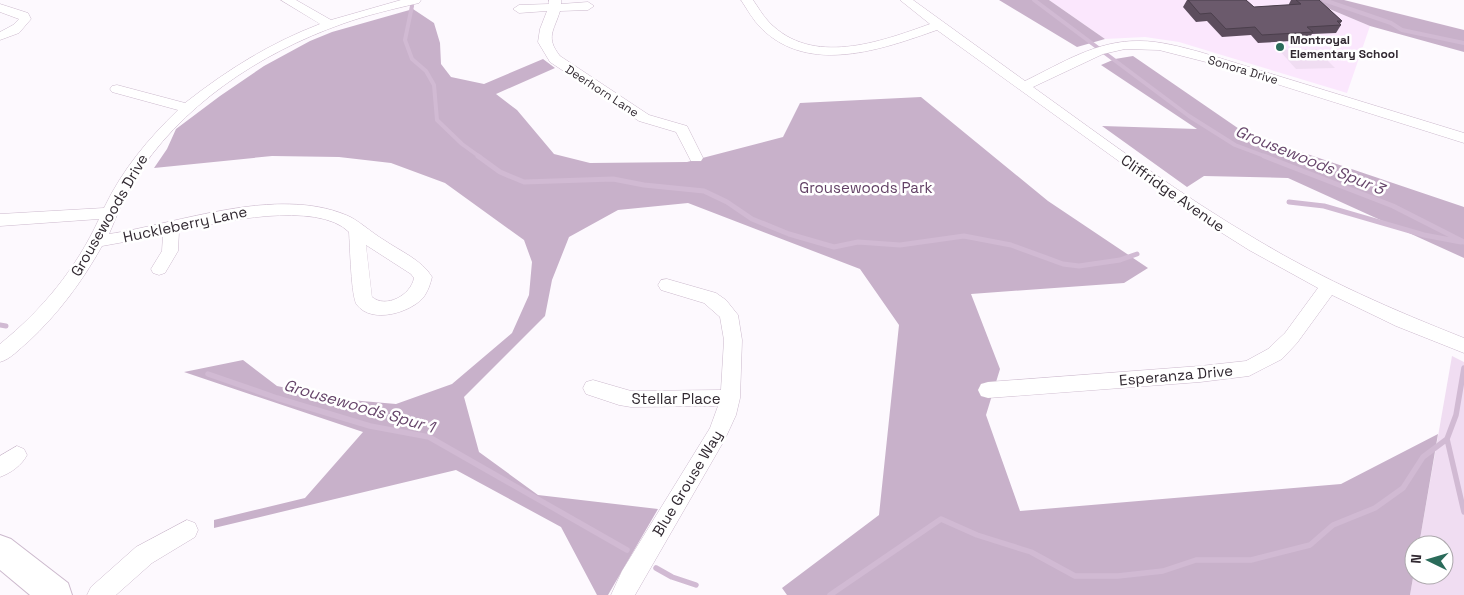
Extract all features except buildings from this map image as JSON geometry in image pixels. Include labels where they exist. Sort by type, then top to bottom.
[{"type":"street","points":[[287,0],[328,24]]},
{"type":"street","name":"Grousewoods Drive","points":[[0,355],[61,296],[97,241],[126,180],[144,153],[187,108],[233,73],[298,38],[328,24],[415,0]]},
{"type":"street","points":[[747,0],[761,22],[782,40],[796,46],[822,52],[846,52],[868,48],[940,25]]},
{"type":"street","name":"Cliffridge Avenue","points":[[906,0],[1206,217],[1272,256],[1329,286],[1428,332],[1464,346]]},
{"type":"street","points":[[519,10],[555,4],[588,6]]},
{"type":"street","name":"Deerhorn Lane","points":[[555,4],[545,30],[544,40],[546,49],[555,59],[644,118],[682,129],[696,158]]},
{"type":"street","points":[[0,8],[17,12],[24,16],[25,19],[23,24],[14,31],[0,36]]},
{"type":"street","name":"Sonora Drive","points":[[1024,86],[1100,50],[1127,44],[1144,44],[1209,59],[1463,135]]},
{"type":"street","points":[[117,89],[187,108]]},
{"type":"street","name":"Huckleberry Lane","points":[[97,241],[133,236],[211,217],[254,210],[303,210],[343,219],[352,224],[357,231],[417,270],[423,277],[422,288],[414,296],[389,308],[377,309],[368,305],[363,300],[357,231]]},
{"type":"street","points":[[0,220],[110,213]]},
{"type":"street","points":[[159,269],[170,251],[171,227]]},
{"type":"street","name":"Blue Grouse Way","points":[[623,595],[630,579],[718,433],[726,415],[730,398],[733,340],[729,316],[720,305],[710,298],[667,285]]},
{"type":"street","name":"Esperanza Drive","points":[[988,390],[1200,374],[1249,368],[1276,354],[1291,338],[1329,286]]},
{"type":"street","name":"Stellar Place","points":[[593,388],[619,397],[631,398],[730,398]]},
{"type":"street","points":[[0,468],[17,455]]},
{"type":"street","points":[[99,595],[144,555],[186,530]]},
{"type":"street","points":[[0,550],[56,595]]},
{"type":"shaded area","name":"Montroyal Elementary School","points":[[1049,0],[1308,0],[1370,26],[1347,93],[1179,42],[1145,37],[1105,39]]},
{"type":"shaded area","points":[[1316,49],[1335,68],[1296,69],[1279,50]]},
{"type":"shaded area","points":[[1452,356],[1464,362],[1464,595],[1410,595],[1412,585],[1454,585],[1454,535],[1421,535]]},
{"type":"green space","points":[[999,0],[1049,0],[1105,39],[1077,47]]},
{"type":"green space","points":[[1308,0],[1344,0],[1464,30],[1464,52],[1370,26]]},
{"type":"green space","name":"Grousewoods Park","points":[[413,9],[434,23],[440,43],[441,64],[451,77],[484,84],[543,59],[555,68],[496,94],[517,110],[554,154],[590,163],[687,162],[783,137],[800,103],[921,97],[1048,201],[1148,268],[1124,283],[971,294],[1000,369],[986,415],[1020,511],[1341,484],[1438,434],[1421,535],[1404,535],[1404,585],[1412,585],[1410,595],[787,595],[782,588],[879,515],[899,325],[860,269],[688,203],[618,210],[569,237],[552,280],[545,316],[464,397],[479,452],[538,495],[658,509],[608,595],[597,595],[561,527],[456,470],[214,528],[214,520],[305,498],[363,432],[184,372],[243,360],[277,386],[339,399],[396,404],[452,384],[512,333],[529,295],[532,262],[524,240],[445,183],[391,163],[339,157],[272,156],[154,168],[167,149],[176,129],[264,66],[310,41],[332,32]]},
{"type":"green space","points":[[1133,56],[1245,133],[1464,207],[1464,258],[1288,178],[1204,176],[1187,187],[1102,126],[1197,129],[1101,65],[1115,59]]},
{"type":"waterway","name":"Grousewoods Spur 3","points":[[1034,0],[1189,116],[1235,145],[1267,157]]},
{"type":"waterway","points":[[1324,0],[1391,23],[1402,30],[1464,43]]},
{"type":"waterway","points":[[412,6],[405,40],[412,59],[426,71],[434,85],[437,120],[462,144],[480,157]]},
{"type":"waterway","points":[[478,156],[500,172],[524,182],[613,179],[644,185],[704,191],[727,202],[752,219],[789,234],[834,247],[858,242],[900,245],[964,236],[1011,245],[1063,264],[1079,266],[1120,260],[1137,254]]},
{"type":"waterway","name":"Grousewoods Spur 3","points":[[1264,156],[1393,206],[1464,242]]},
{"type":"waterway","points":[[1289,202],[1324,206],[1424,235],[1461,242]]},
{"type":"waterway","points":[[0,325],[6,326]]},
{"type":"waterway","name":"Grousewoods Spur 1","points":[[1447,439],[1456,415],[1464,368]]},
{"type":"waterway","name":"Grousewoods Spur 1","points":[[208,374],[277,398],[370,426],[429,437],[627,550]]},
{"type":"waterway","name":"Grousewoods Spur 1","points":[[830,595],[941,519],[977,535],[1031,552],[1075,576],[1118,576],[1163,571],[1196,560],[1251,560],[1310,545],[1333,525],[1375,508],[1403,488],[1423,457],[1447,439]]},
{"type":"waterway","points":[[1447,439],[1464,512]]},
{"type":"waterway","name":"Grousewoods Spur 1","points":[[656,568],[672,577],[696,585]]},
{"type":"place","name":"Montroyal Elementary School","points":[[1280,47]]}]
